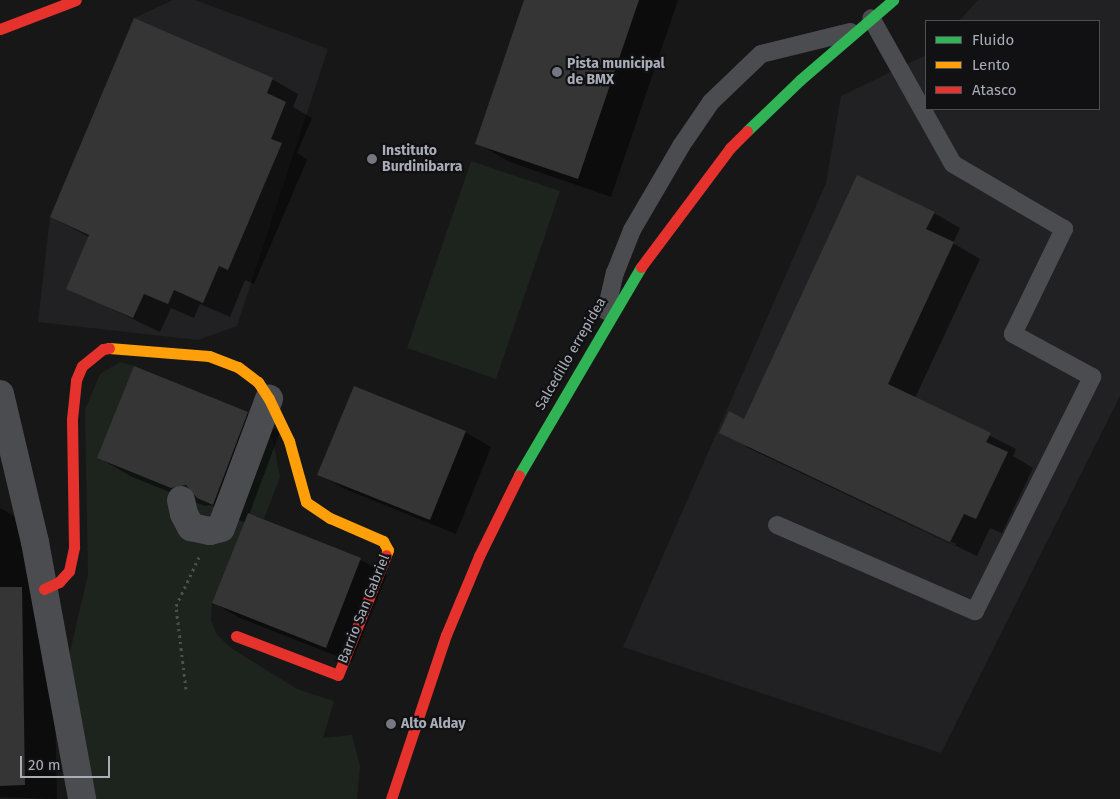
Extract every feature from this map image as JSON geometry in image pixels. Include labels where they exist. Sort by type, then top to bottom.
[{"type":"street","points":[[0,28],[76,0]]},
{"type":"street","name":"Salcedillo errepidea","points":[[391,799],[446,635],[479,556],[529,454],[637,272],[730,148],[893,0]]},
{"type":"street","name":"Barrio San Gabriel","points":[[44,589],[59,582],[68,571],[74,547],[72,419],[76,380],[82,366],[91,356],[116,347],[210,356],[238,367],[258,382],[270,399],[289,441],[306,502],[330,518],[383,541],[388,550],[338,675],[236,636]]},
{"type":"street","points":[[0,394],[8,467],[44,589],[82,799]]},
{"type":"street","points":[[181,500],[184,514],[191,527],[210,531],[222,528],[270,399]]},
{"type":"lane","points":[[777,525],[975,611],[1092,377],[1013,334],[1064,229],[953,164],[871,18]]},
{"type":"lane","points":[[600,333],[615,273],[632,230],[681,146],[711,102],[761,54],[858,30]]},
{"type":"path","points":[[186,688],[176,606],[210,531]]},
{"type":"shaded area","points":[[173,0],[195,0],[328,49],[237,326],[198,340],[38,322],[50,217],[134,18]]},
{"type":"shaded area","points":[[978,0],[1120,0],[1120,396],[941,753],[623,647],[826,183],[841,96],[925,55],[925,110],[1100,110],[1100,20],[960,20]]},
{"type":"shaded area","points":[[471,161],[560,191],[496,379],[407,348]]},
{"type":"shaded area","points":[[120,362],[134,366],[98,458],[236,514],[269,437],[273,441],[280,477],[264,519],[248,513],[212,603],[211,620],[217,635],[231,648],[297,689],[334,701],[323,738],[352,735],[360,766],[357,799],[96,799],[68,660],[88,575],[85,410],[100,374]]},
{"type":"building","name":"Pista municipal de BMX","points":[[524,0],[639,0],[578,179],[475,144]]},
{"type":"building","points":[[134,18],[273,78],[267,93],[286,102],[271,139],[282,143],[228,270],[219,266],[203,303],[174,290],[168,304],[144,294],[133,318],[66,289],[89,235],[50,217]]},
{"type":"building","points":[[857,175],[935,212],[926,229],[954,242],[888,384],[991,433],[986,442],[1008,452],[976,519],[964,514],[950,542],[719,433],[729,411],[744,419]]},
{"type":"building","points":[[134,366],[248,412],[213,505],[197,498],[186,485],[171,488],[97,458]]},
{"type":"building","points":[[354,386],[466,431],[430,520],[317,475]]},
{"type":"building","points":[[248,513],[361,558],[326,648],[212,603]]},
{"type":"building","points":[[0,587],[22,587],[25,785],[0,786]]},
{"type":"traffic: fast","points":[[747,131],[800,80],[893,0]]},
{"type":"traffic: fast","points":[[519,475],[641,267]]},
{"type":"traffic: slow","points":[[109,348],[209,356],[238,367],[258,382],[269,399],[289,441],[306,502],[330,518],[383,541],[388,550],[386,555]]},
{"type":"traffic: jam","points":[[0,29],[76,0]]},
{"type":"traffic: jam","points":[[641,267],[730,148],[747,131]]},
{"type":"traffic: jam","points":[[44,589],[59,582],[69,571],[74,547],[72,419],[76,380],[82,366],[103,349],[109,348]]},
{"type":"traffic: jam","points":[[391,799],[446,635],[479,556],[519,475]]},
{"type":"traffic: jam","points":[[236,636],[338,675],[386,555]]},
{"type":"place","name":"Pista municipal de BMX","points":[[557,72]]},
{"type":"place","name":"Instituto Burdinibarra","points":[[372,159]]},
{"type":"place","name":"Alto Alday","points":[[391,724]]}]
